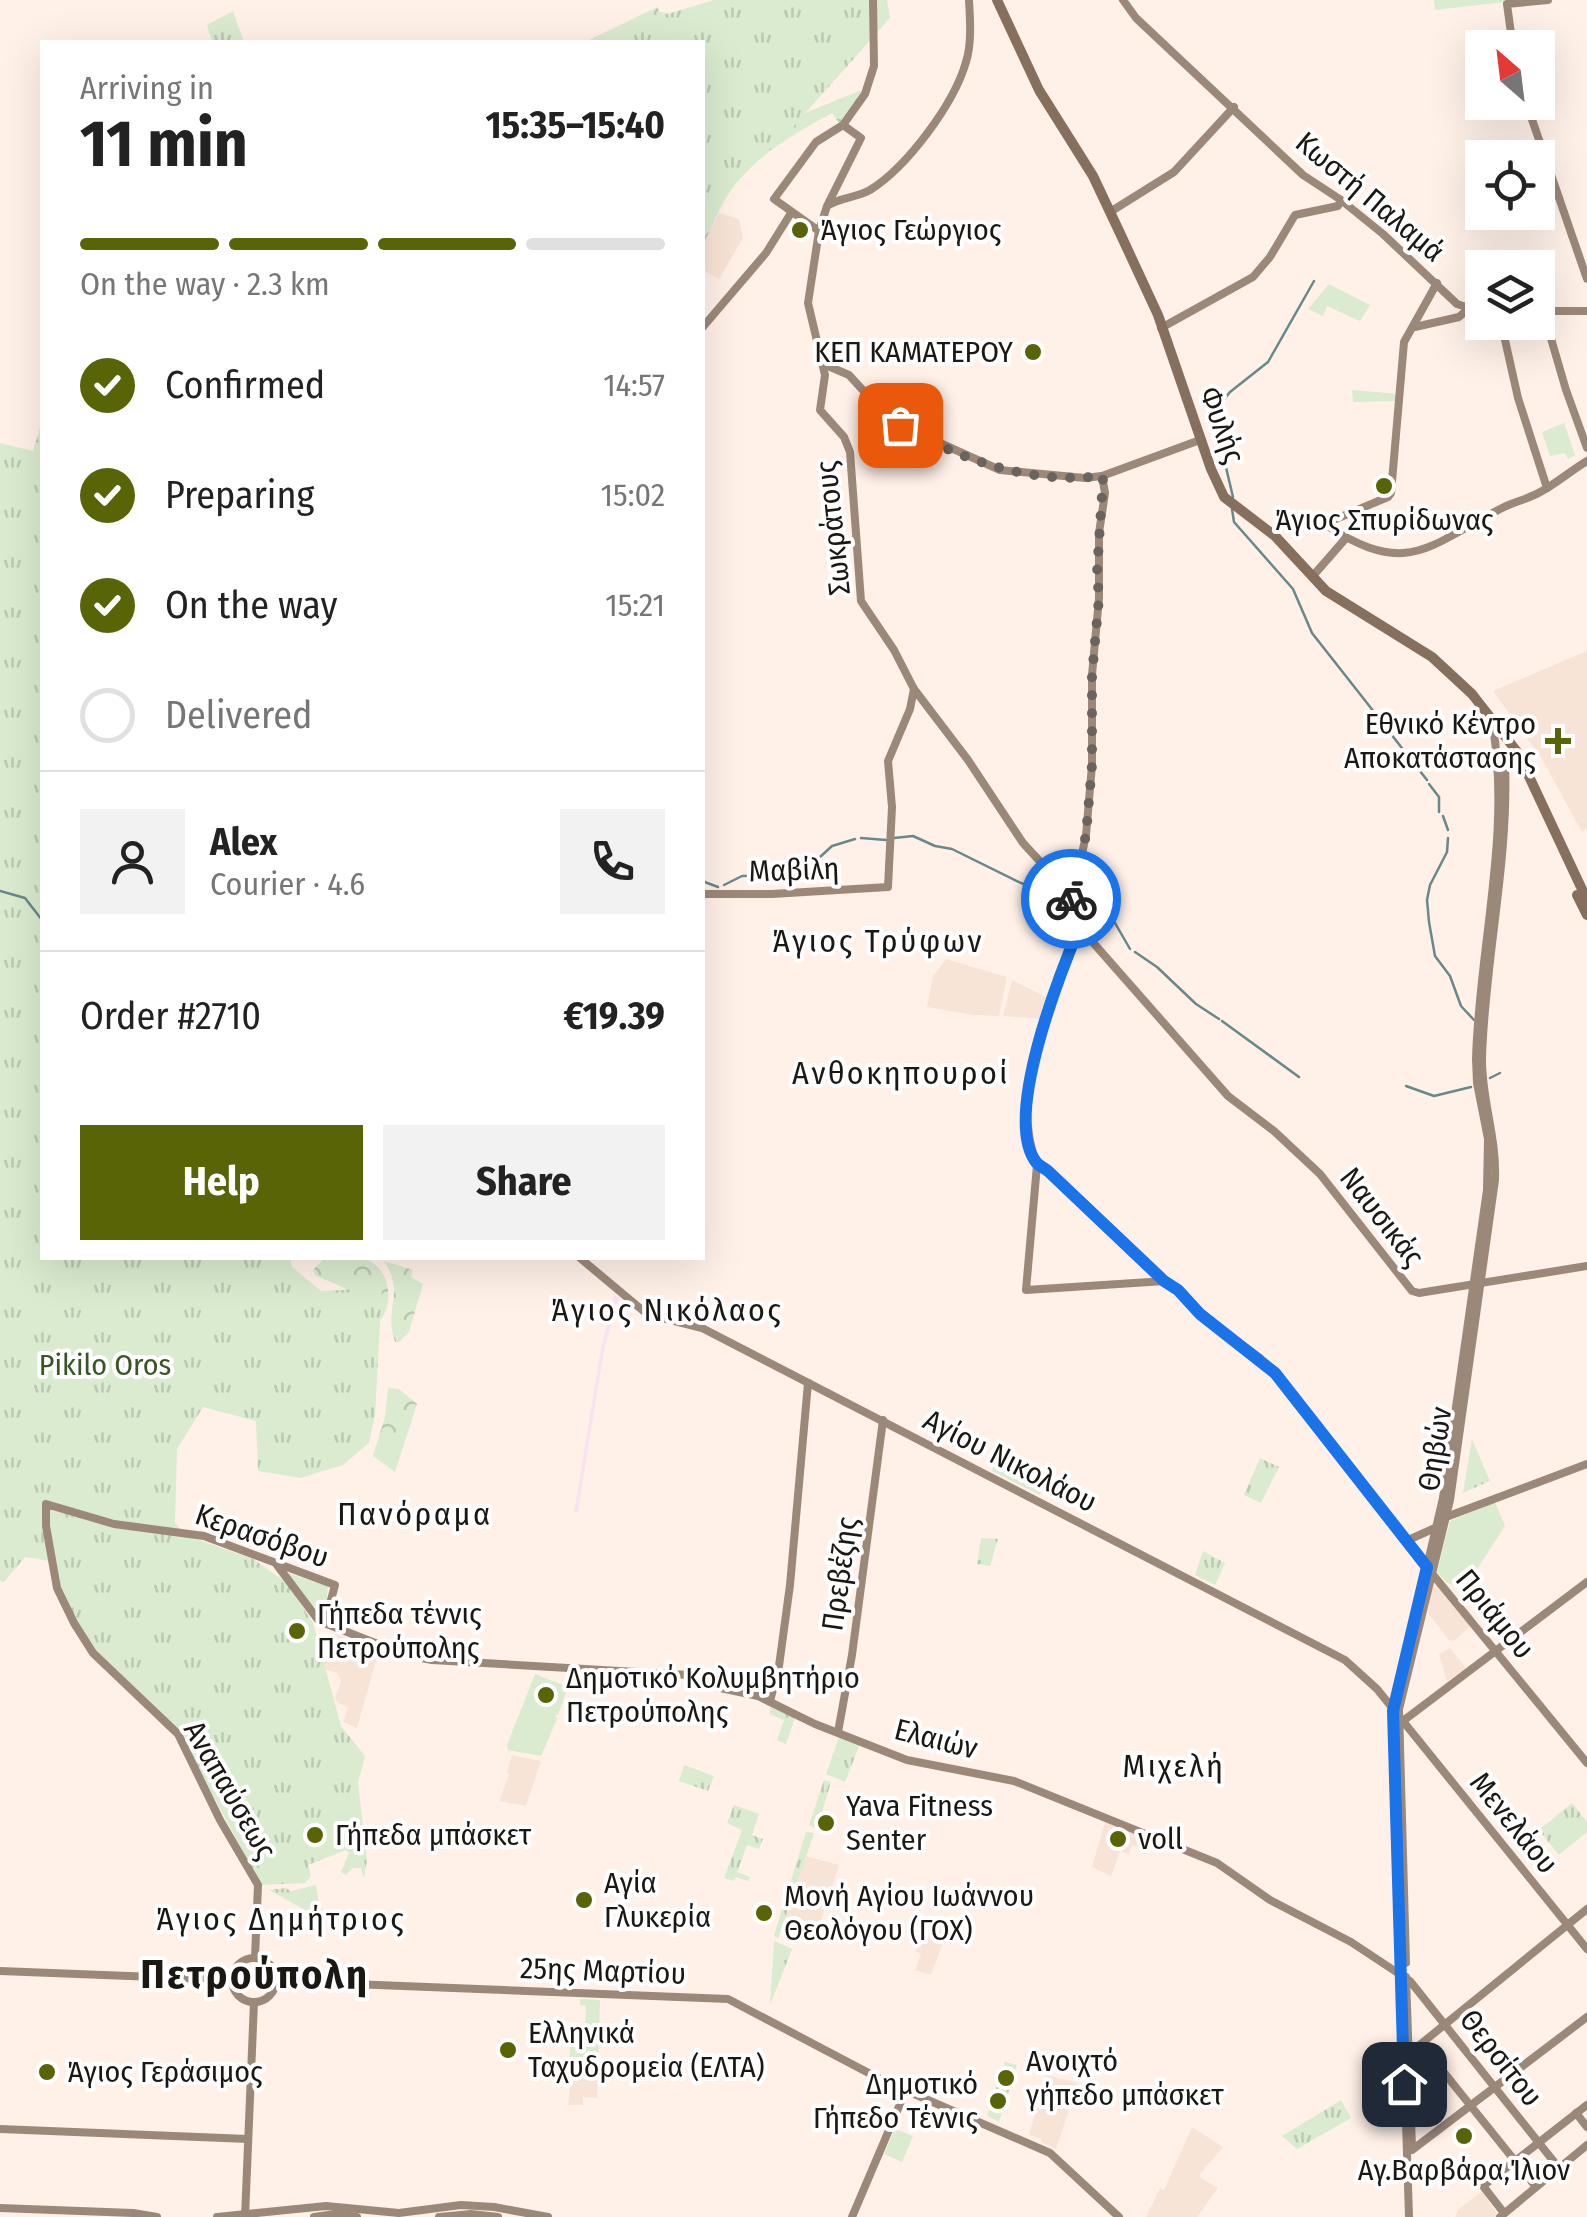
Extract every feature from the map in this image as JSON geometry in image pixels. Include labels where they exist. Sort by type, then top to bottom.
[{"type":"main road","name":"Φυλής","points":[[996,0],[1033,78],[1093,176],[1110,212],[1161,328],[1224,496],[1275,536],[1333,596],[1440,662],[1491,716],[1540,793],[1585,895]]},
{"type":"main road","name":"Φυλής","points":[[1526,769],[1551,838],[1587,915]]},
{"type":"main road","points":[[1540,793],[1566,842],[1572,844]]},
{"type":"main road","points":[[1582,876],[1585,895]]},
{"type":"street","points":[[819,230],[774,200],[816,142],[844,125],[865,94],[874,66],[873,0]]},
{"type":"street","points":[[827,206],[864,193],[881,181],[952,95],[967,59],[969,0]]},
{"type":"street","name":"Κωστή Παλαμά","points":[[1123,0],[1136,18],[1296,169],[1465,308]]},
{"type":"street","points":[[1510,30],[1507,4],[1548,0]]},
{"type":"street","points":[[1110,212],[1174,172],[1234,107]]},
{"type":"street","points":[[1532,120],[1587,279]]},
{"type":"street","name":"Σωκράτους","points":[[844,125],[861,138],[819,230],[808,308],[825,378],[820,410],[844,437],[850,452],[860,601],[913,686],[970,762],[1023,843],[1046,868],[1054,896],[1080,926]]},
{"type":"street","points":[[1161,328],[1256,274],[1295,215],[1339,203]]},
{"type":"street","points":[[705,324],[766,253],[791,213]]},
{"type":"street","points":[[1437,283],[1403,348],[1394,478],[1388,497],[1324,524],[1346,538],[1384,553],[1424,550],[1546,488],[1587,460]]},
{"type":"street","points":[[1555,311],[1587,311]]},
{"type":"street","points":[[1415,327],[1459,317],[1465,312]]},
{"type":"street","points":[[1505,340],[1546,488]]},
{"type":"street","points":[[1550,340],[1587,448]]},
{"type":"street","points":[[822,363],[849,375],[896,422],[990,466],[1067,477],[1102,476],[1200,440]]},
{"type":"street","points":[[1070,910],[1086,835],[1092,765],[1092,675],[1099,598],[1099,532],[1105,493],[1102,476]]},
{"type":"street","points":[[1312,576],[1346,538]]},
{"type":"street","name":"Μαβίλη","points":[[705,894],[888,886],[892,807],[888,761],[909,713],[913,686]]},
{"type":"street","name":"Θηβών","points":[[1412,2217],[1407,1994],[1400,1953],[1398,1722],[1428,1589],[1456,1419],[1488,1176],[1488,1138],[1476,1083],[1476,1060],[1499,800],[1498,751],[1491,716]]},
{"type":"street","name":"Θηβών","points":[[1412,2217],[1396,1687],[1446,1517],[1463,1421],[1475,1284],[1496,1162],[1482,1070],[1505,763],[1518,753]]},
{"type":"street","points":[[1080,926],[1043,1020],[1028,1111],[1030,1145],[1037,1165],[1026,1290],[1164,1281]]},
{"type":"street","name":"Ναυσικάς","points":[[1080,926],[1211,1078],[1314,1168],[1414,1292],[1475,1284]]},
{"type":"street","name":"Πριάμου","points":[[1037,1165],[1200,1314],[1275,1373],[1587,1763]]},
{"type":"street","name":"Αγίου Νικολάου","points":[[582,1260],[648,1314],[694,1325],[1339,1656],[1366,1676],[1398,1722]]},
{"type":"street","points":[[1475,1284],[1587,1266]]},
{"type":"street","points":[[770,1702],[790,1585],[808,1383]]},
{"type":"street","name":"Πρεβέζης","points":[[838,1732],[883,1420]]},
{"type":"street","points":[[1446,1517],[1587,1464]]},
{"type":"street","name":"Αναπαύσεως","points":[[49,1506],[45,1518],[57,1588],[67,1612],[93,1654],[178,1734],[220,1820],[258,1885],[255,1958]]},
{"type":"street","name":"Κερασόβου","points":[[49,1506],[114,1524],[204,1536],[335,1584],[325,1624]]},
{"type":"street","points":[[1406,1541],[1437,1527]]},
{"type":"street","name":"Ελαιών","points":[[277,1564],[317,1619],[420,1659],[593,1667],[650,1675],[681,1673],[770,1702],[907,1760],[1014,1781],[1198,1854],[1404,1976]]},
{"type":"street","points":[[1398,1722],[1587,1582]]},
{"type":"street","points":[[1428,1589],[1432,1583],[1441,1584]]},
{"type":"street","points":[[1383,1697],[1392,1695],[1396,1687]]},
{"type":"street","name":"Μενελάου","points":[[1398,1722],[1587,1949]]},
{"type":"street","points":[[1406,2056],[1587,1909]]},
{"type":"street","points":[[1385,1965],[1394,1963],[1400,1953]]},
{"type":"street","points":[[255,1958],[270,1965],[276,1981],[268,1998],[254,2002],[239,1996],[232,1980],[238,1965],[255,1958]]},
{"type":"street","points":[[0,1971],[232,1980]]},
{"type":"street","name":"Θερσίτου","points":[[1404,1976],[1559,2168]]},
{"type":"street","name":"25ης Μαρτίου","points":[[276,1981],[723,1998],[906,2090],[1050,2153],[1119,2217]]},
{"type":"street","points":[[1407,1994],[1410,1989],[1418,1991]]},
{"type":"street","points":[[245,2216],[254,2002]]},
{"type":"street","points":[[1412,2150],[1587,2017]]},
{"type":"street","points":[[1422,2046],[1536,2187]]},
{"type":"street","points":[[852,2217],[906,2090]]},
{"type":"street","points":[[1587,2105],[1483,2186],[1502,2215],[1587,2146]]},
{"type":"street","points":[[1576,2113],[1587,2127]]},
{"type":"street","points":[[0,2129],[248,2139]]},
{"type":"street","points":[[218,2217],[326,2206],[399,2212],[461,2205],[494,2206],[548,2217]]},
{"type":"street","points":[[0,2208],[157,2217]]},
{"type":"street","points":[[314,2217],[358,2217]]},
{"type":"street","points":[[439,2217],[498,2217]]},
{"type":"shaded area","points":[[719,213],[739,219],[743,238],[719,279],[705,271],[705,239]]},
{"type":"shaded area","name":"Εθνικό Κέντρο Αποκατάστασης","points":[[1587,651],[1587,828],[1582,832],[1542,759],[1493,691]]},
{"type":"shaded area","points":[[946,959],[1007,977],[999,1016],[927,1007],[933,976]]},
{"type":"shaded area","points":[[1012,980],[1050,999],[1042,1019],[1003,1016]]},
{"type":"shaded area","points":[[614,1295],[619,1298],[604,1350],[578,1512],[574,1512],[601,1348]]},
{"type":"shaded area","points":[[1436,1584],[1470,1626],[1454,1641],[1428,1613],[1431,1587]]},
{"type":"shaded area","points":[[332,1633],[382,1650],[357,1728],[343,1722],[348,1707],[335,1698],[341,1681],[323,1663]]},
{"type":"shaded area","points":[[1450,1648],[1466,1668],[1447,1681],[1439,1654]]},
{"type":"shaded area","points":[[512,1755],[541,1761],[526,1806],[499,1801]]},
{"type":"shaded area","points":[[1105,1822],[1142,1836],[1139,1847],[1132,1845],[1129,1854],[1120,1851],[1111,1876],[1092,1867]]},
{"type":"shaded area","points":[[806,1856],[839,1865],[819,1927],[802,1920],[795,1937],[781,1932]]},
{"type":"shaded area","points":[[927,1923],[946,1934],[931,1975],[915,1970],[921,1954],[915,1951],[922,1943]]},
{"type":"shaded area","points":[[1046,2075],[1078,2083],[1056,2149],[1029,2135]]},
{"type":"shaded area","points":[[571,2076],[592,2080],[598,2077],[597,2098],[583,2097],[583,2105],[568,2105]]},
{"type":"shaded area","points":[[1192,2127],[1223,2147],[1200,2174],[1218,2188],[1197,2217],[1146,2217],[1160,2188],[1164,2190]]},
{"type":"shaded area","points":[[1482,2191],[1497,2214],[1494,2217],[1455,2217],[1458,2210]]},
{"type":"green space","points":[[714,0],[887,0],[890,18],[792,128],[712,204],[705,220],[705,40],[612,40],[654,18]]},
{"type":"green space","points":[[1434,0],[1522,0],[1435,10]]},
{"type":"green space","points":[[657,7],[660,12],[676,15],[673,40],[589,40]]},
{"type":"green space","points":[[233,11],[243,40],[211,40],[207,25]]},
{"type":"green space","points":[[863,91],[840,124],[832,113],[752,166],[728,195],[705,241],[705,148]]},
{"type":"green space","points":[[1329,284],[1370,305],[1360,321],[1327,306],[1323,316],[1308,309]]},
{"type":"green space","points":[[1352,390],[1399,394],[1399,401],[1353,402]]},
{"type":"green space","points":[[1564,423],[1575,455],[1568,459],[1565,453],[1550,456],[1542,432]]},
{"type":"green space","name":"Pikilo Oros","points":[[40,427],[40,1260],[290,1260],[292,1267],[321,1291],[382,1288],[375,1415],[369,1443],[343,1465],[300,1478],[258,1471],[256,1421],[203,1407],[177,1449],[175,1523],[185,1535],[253,1559],[287,1583],[313,1623],[341,1726],[365,1756],[358,1783],[367,1860],[364,1879],[361,1868],[353,1868],[346,1875],[341,1872],[349,1853],[346,1850],[308,1865],[311,1876],[305,1883],[261,1885],[185,1743],[87,1641],[61,1591],[56,1562],[25,1557],[4,1582],[0,1581],[0,443],[33,451]]},
{"type":"green space","points":[[323,1260],[374,1263],[388,1289],[382,1318],[375,1324],[344,1288],[315,1275],[313,1270]]},
{"type":"green space","points":[[384,1261],[413,1270],[411,1277],[423,1284],[409,1332],[399,1342],[395,1342],[392,1330],[393,1283]]},
{"type":"green space","points":[[388,1388],[399,1389],[417,1404],[395,1472],[373,1456],[385,1417]]},
{"type":"green space","points":[[1472,1439],[1490,1481],[1463,1493]]},
{"type":"green space","points":[[1260,1458],[1279,1467],[1261,1503],[1244,1495]]},
{"type":"green space","points":[[995,1461],[1048,1468],[1040,1495],[992,1471]]},
{"type":"green space","points":[[1495,1502],[1505,1526],[1464,1589],[1447,1583],[1437,1572],[1450,1521]]},
{"type":"green space","points":[[981,1538],[998,1539],[990,1566],[977,1564]]},
{"type":"green space","points":[[1203,1551],[1225,1563],[1215,1585],[1195,1575]]},
{"type":"green space","points":[[287,1573],[328,1586],[326,1608],[315,1608]]},
{"type":"green space","points":[[535,1674],[568,1687],[541,1756],[508,1750],[507,1745]]},
{"type":"green space","points":[[771,1707],[795,1718],[786,1744],[777,1740],[784,1720],[769,1714]]},
{"type":"green space","points":[[839,1737],[860,1744],[845,1782],[826,1774]]},
{"type":"green space","points":[[684,1765],[714,1776],[708,1791],[679,1781]]},
{"type":"green space","points":[[824,1780],[831,1782],[817,1829],[809,1825]]},
{"type":"green space","points":[[1572,1803],[1587,1822],[1587,1832],[1559,1855],[1539,1830]]},
{"type":"green space","points":[[734,1805],[759,1814],[752,1835],[763,1839],[759,1849],[747,1845],[737,1872],[750,1877],[748,1881],[724,1878],[742,1830],[727,1823]]},
{"type":"green space","points":[[806,1832],[814,1833],[778,1939],[774,1935]]},
{"type":"green space","points":[[316,1885],[323,1916],[269,1890],[291,1891]]},
{"type":"green space","points":[[774,1941],[792,1949],[770,2005]]},
{"type":"green space","points":[[580,1999],[600,2000],[598,2072],[569,2071],[571,2027],[585,2027],[586,2006],[580,2005]]},
{"type":"green space","points":[[1005,2062],[1017,2065],[999,2122],[987,2116]]},
{"type":"green space","points":[[1341,2100],[1351,2118],[1297,2149],[1282,2136]]},
{"type":"green space","points":[[895,2129],[913,2136],[902,2162],[884,2154]]},
{"type":"waterway","points":[[1233,497],[1216,425],[1218,407],[1230,392],[1268,362],[1314,281]]},
{"type":"waterway","points":[[1232,509],[1234,522],[1293,589],[1312,633],[1378,717]]},
{"type":"waterway","points":[[1380,720],[1427,780]]},
{"type":"waterway","points":[[1429,784],[1439,797],[1439,812]]},
{"type":"waterway","points":[[1443,816],[1448,830]]},
{"type":"waterway","points":[[894,838],[913,836],[952,849],[1048,892]]},
{"type":"waterway","points":[[861,838],[886,840]]},
{"type":"waterway","points":[[1448,838],[1447,852],[1430,885],[1429,922],[1435,956],[1450,976],[1461,1006],[1474,1020]]},
{"type":"waterway","points":[[779,872],[807,869],[832,846],[855,839]]},
{"type":"waterway","points":[[724,885],[742,876],[770,875]]},
{"type":"waterway","points":[[705,882],[718,887]]},
{"type":"waterway","points":[[0,891],[25,898],[40,917]]},
{"type":"waterway","points":[[1076,895],[1111,919]]},
{"type":"waterway","points":[[1115,923],[1130,949]]},
{"type":"waterway","points":[[1135,952],[1219,1019]]},
{"type":"waterway","points":[[1222,1021],[1299,1077]]},
{"type":"waterway","points":[[1490,1078],[1500,1073]]},
{"type":"waterway","points":[[1406,1086],[1434,1096],[1471,1087]]},
{"type":"way so far","points":[[900,425],[1000,470],[1103,478],[1092,675],[1092,765],[1086,835],[1071,899]]},
{"type":"place","name":"Άγιος Γεώργιος","points":[[800,230]]},
{"type":"place","name":"ΚΕΠ ΚΑΜΑΤΕΡΟΥ","points":[[1033,352]]},
{"type":"place","name":"Άγιος Σπυρίδωνας","points":[[1384,486]]},
{"type":"place","name":"Εθνικό Κέντρο Αποκατάστασης","points":[[1558,741]]},
{"type":"place","name":"Γήπεδα τέννις Πετρούπολης","points":[[297,1631]]},
{"type":"place","name":"Δημοτικό Κολυμβητήριο Πετρούπολης","points":[[546,1695]]},
{"type":"place","name":"Yava Fitness Senter","points":[[826,1823]]},
{"type":"place","name":"Γήπεδα μπάσκετ","points":[[315,1835]]},
{"type":"place","name":"voll","points":[[1118,1839]]},
{"type":"place","name":"Αγία Γλυκερία","points":[[584,1900]]},
{"type":"place","name":"Μονή Αγίου Ιωάννου Θεολόγου (ΓΟΧ)","points":[[764,1913]]},
{"type":"place","name":"Ελληνικά Ταχυδρομεία (ΕΛΤΑ)","points":[[508,2050]]},
{"type":"place","name":"Άγιος Γεράσιμος","points":[[47,2072]]},
{"type":"place","name":"Ανοιχτό γήπεδο μπάσκετ","points":[[1006,2078]]},
{"type":"place","name":"Δημοτικό Γήπεδο Τέννις","points":[[998,2101]]},
{"type":"place","name":"Αγ.Βαρβάρα,Ίλιον","points":[[1464,2136]]},
{"type":"district","name":"Άγιος Τρύφων","points":[[878,941]]},
{"type":"district","name":"Ανθοκηπουροί","points":[[901,1073]]},
{"type":"district","name":"Άγιος Νικόλαος","points":[[667,1310]]},
{"type":"district","name":"Πανόραμα","points":[[415,1514]]},
{"type":"district","name":"Μιχελή","points":[[1174,1766]]},
{"type":"district","name":"Άγιος Δημήτριος","points":[[281,1919]]},
{"type":"district","name":"Πετρούπολη","points":[[255,1974]]},
{"type":"route","points":[[1071,899],[1070,910],[1080,926],[1043,1020],[1031,1078],[1028,1128],[1037,1165],[1178,1290],[1193,1308],[1275,1373],[1427,1567],[1393,1711],[1404,2084]]}]
